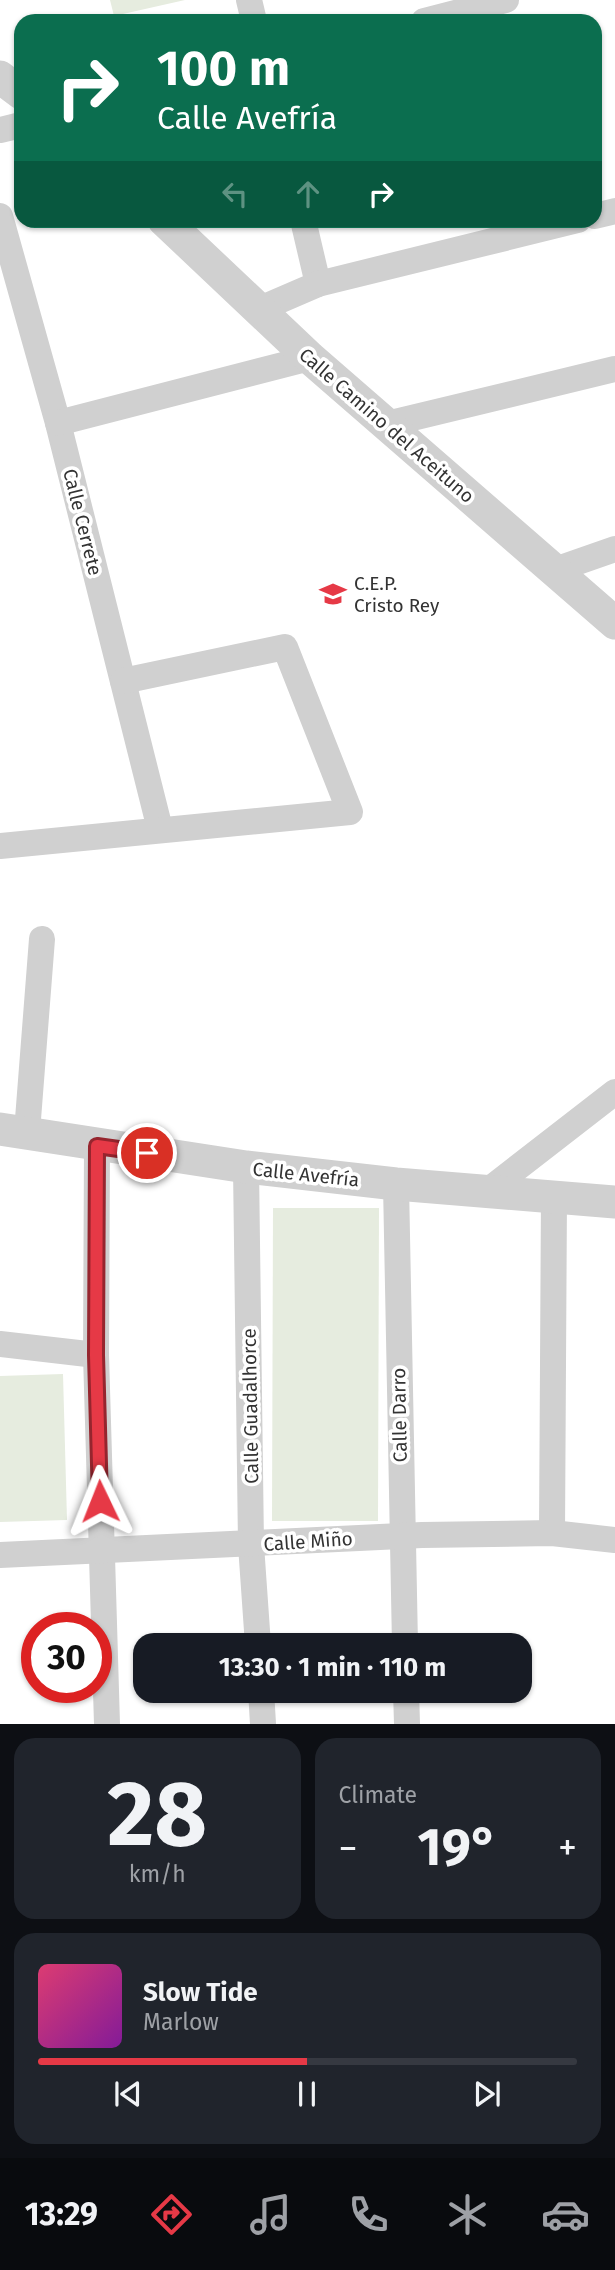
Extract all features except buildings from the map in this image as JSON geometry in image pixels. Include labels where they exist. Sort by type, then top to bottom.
[{"type":"street","points":[[451,14],[506,0]]},
{"type":"street","points":[[0,77],[14,88]]},
{"type":"street","name":"Calle Cerrete","points":[[0,216],[58,423],[160,829]]},
{"type":"street","name":"Calle Camino del Aceituno","points":[[173,228],[310,358],[615,623]]},
{"type":"street","points":[[305,228],[318,284]]},
{"type":"street","points":[[260,309],[318,284],[546,228]]},
{"type":"street","points":[[58,423],[310,358]]},
{"type":"street","points":[[387,424],[615,369]]},
{"type":"street","points":[[552,570],[615,549]]},
{"type":"street","points":[[0,846],[350,811],[285,647],[123,681]]},
{"type":"street","points":[[14,1130],[42,939]]},
{"type":"street","points":[[490,1189],[615,1092]]},
{"type":"street","name":"Calle Avefría","points":[[14,1130],[97,1146],[246,1167],[396,1184],[490,1189],[615,1202]]},
{"type":"street","points":[[97,1146],[96,1355],[107,1724]]},
{"type":"street","name":"Calle Guadalhorce","points":[[246,1167],[251,1545],[257,1633]]},
{"type":"street","name":"Calle Darro","points":[[396,1184],[405,1633]]},
{"type":"street","points":[[552,1533],[554,1195]]},
{"type":"street","points":[[0,1344],[96,1355]]},
{"type":"street","name":"Calle Miño","points":[[0,1555],[251,1545],[401,1535],[552,1533],[615,1540]]},
{"type":"street","points":[[262,1703],[263,1724]]},
{"type":"street","points":[[406,1703],[407,1724]]},
{"type":"shaded area","points":[[110,0],[185,0],[123,14],[114,14]]},
{"type":"shaded area","points":[[273,1208],[379,1208],[378,1521],[272,1521]]},
{"type":"shaded area","points":[[63,1374],[67,1520],[0,1522],[0,1376]]},
{"type":"place","name":"C.E.P. Cristo Rey","points":[[333,594]]},
{"type":"route","points":[[100,1501],[96,1355],[97,1146],[147,1153]]}]
